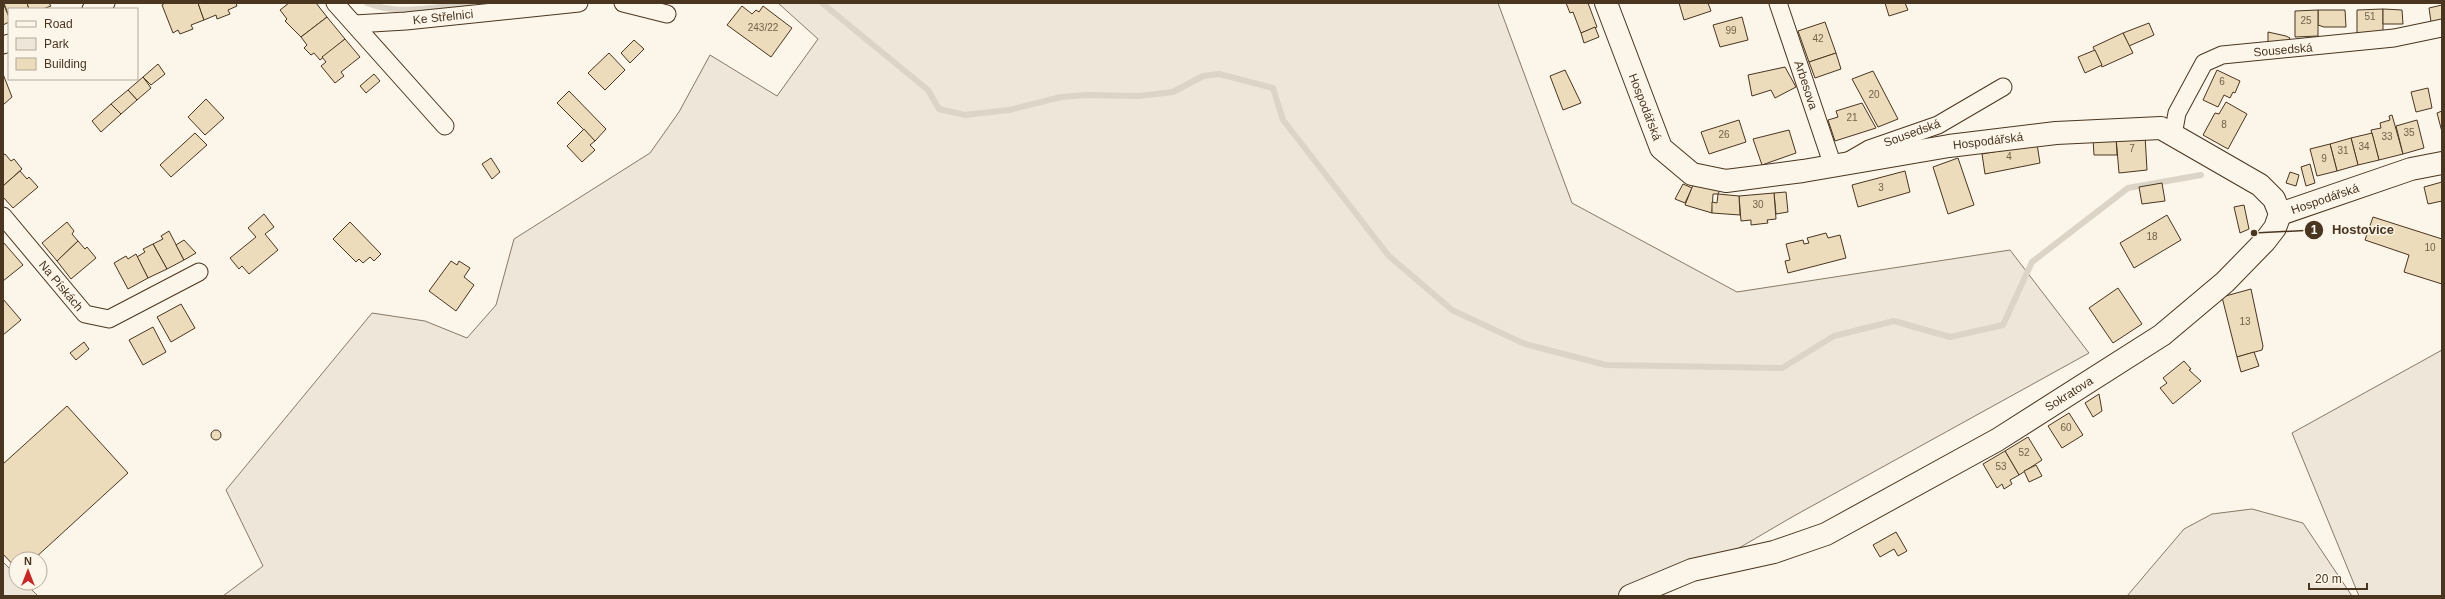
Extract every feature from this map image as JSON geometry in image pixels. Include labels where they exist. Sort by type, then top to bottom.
[{"type":"street","points":[[94,8],[106,3]]},
{"type":"street","points":[[335,3],[445,126]]},
{"type":"street","name":"Ke Střelnici","points":[[355,24],[406,21],[579,3]]},
{"type":"street","points":[[623,3],[668,14]]},
{"type":"street","name":"Hospodářská","points":[[1606,3],[1661,148],[1692,174],[1726,181],[1837,165],[1949,146],[2056,133],[2161,128],[2260,185],[2274,199],[2280,214],[2411,169],[2442,163]]},
{"type":"street","name":"Arbesova","points":[[1778,3],[1837,165]]},
{"type":"street","name":"Sousedská","points":[[2173,135],[2177,113],[2204,64],[2222,56],[2394,38],[2442,28]]},
{"type":"street","name":"Sousedská","points":[[1837,165],[1869,149],[1938,125],[2003,87]]},
{"type":"street","name":"Sokratova","points":[[1630,596],[1692,570],[1774,552],[1826,534],[1997,440],[2162,335],[2230,277],[2265,241],[2274,228],[2280,214]]},
{"type":"street","name":"Na Pískách","points":[[3,216],[85,314],[109,319],[200,272]]},
{"type":"green space","points":[[778,3],[1498,3],[1572,203],[1737,292],[2010,250],[2089,353],[1792,517],[1657,596],[223,596],[263,566],[226,490],[372,313],[425,321],[467,338],[496,305],[514,239],[650,153],[679,112],[710,55],[777,96],[818,39]]},
{"type":"green space","points":[[2442,350],[2442,596],[2359,596],[2292,433]]},
{"type":"green space","points":[[2252,509],[2303,523],[2352,596],[2127,596],[2184,529],[2212,514]]},
{"type":"green space","points":[[3,562],[8,567],[8,591],[33,591],[38,596],[3,596]]},
{"type":"building","points":[[3,3],[8,15],[8,22],[3,25]]},
{"type":"building","points":[[4,3],[27,3],[29,8],[8,8],[8,14]]},
{"type":"building","points":[[27,3],[49,3],[51,6],[46,8],[29,8]]},
{"type":"building","points":[[165,3],[198,3],[204,20],[191,25],[193,29],[180,34],[178,30],[173,33],[162,5]]},
{"type":"building","points":[[198,3],[236,3],[237,6],[228,10],[230,14],[217,19],[216,15],[204,20]]},
{"type":"building","points":[[289,3],[316,3],[327,17],[301,37],[285,21],[287,19],[280,10]]},
{"type":"building","points":[[1566,3],[1588,3],[1597,27],[1581,33],[1573,12],[1570,13]]},
{"type":"building","points":[[1679,3],[1708,3],[1711,11],[1684,20]]},
{"type":"building","points":[[1885,3],[1905,3],[1908,10],[1889,16]]},
{"type":"building","points":[[2442,5],[2442,20],[2431,22],[2429,8]]},
{"type":"building","points":[[742,6],[752,14],[756,10],[759,12],[763,6],[792,28],[771,57],[727,25]]},
{"type":"building","points":[[2383,9],[2383,32],[2357,33],[2357,10]]},
{"type":"building","points":[[2383,9],[2402,10],[2403,24],[2383,24]]},
{"type":"building","points":[[2318,10],[2345,10],[2346,27],[2324,27],[2318,25]]},
{"type":"building","points":[[2318,10],[2318,36],[2295,37],[2295,11]]},
{"type":"building","points":[[327,17],[345,39],[320,60],[314,53],[311,55],[304,48],[307,45],[301,37]]},
{"type":"building","points":[[1742,17],[1748,40],[1720,47],[1713,25]]},
{"type":"building","points":[[1825,22],[1836,53],[1809,62],[1798,31]]},
{"type":"building","points":[[2149,23],[2154,35],[2129,46],[2123,33]]},
{"type":"building","points":[[1595,27],[1599,37],[1584,43],[1581,33]]},
{"type":"building","points":[[2268,32],[2290,38],[2285,44],[2268,45]]},
{"type":"building","points":[[2123,33],[2133,53],[2102,67],[2093,47]]},
{"type":"building","points":[[345,39],[360,57],[341,72],[344,76],[335,83],[321,66],[326,62],[322,57]]},
{"type":"building","points":[[634,40],[644,49],[630,63],[621,53]]},
{"type":"building","points":[[2095,50],[2102,65],[2085,73],[2078,57]]},
{"type":"building","points":[[609,53],[625,70],[605,90],[588,73]]},
{"type":"building","points":[[1836,53],[1841,69],[1815,78],[1809,62]]},
{"type":"building","points":[[158,64],[165,74],[151,85],[143,77]]},
{"type":"building","points":[[1785,67],[1796,87],[1775,98],[1771,90],[1752,96],[1748,75]]},
{"type":"building","points":[[1565,70],[1581,103],[1563,110],[1550,76]]},
{"type":"building","points":[[2217,70],[2240,81],[2235,93],[2233,92],[2230,98],[2224,95],[2218,107],[2203,100]]},
{"type":"building","points":[[1873,71],[1898,119],[1878,127],[1852,79]]},
{"type":"building","points":[[3,74],[12,97],[3,105]]},
{"type":"building","points":[[374,74],[380,81],[366,93],[360,86]]},
{"type":"building","points":[[143,77],[151,88],[137,100],[128,90]]},
{"type":"building","points":[[2428,88],[2432,108],[2416,112],[2411,92]]},
{"type":"building","points":[[128,90],[137,100],[121,114],[111,104]]},
{"type":"building","points":[[569,91],[606,129],[595,141],[557,103]]},
{"type":"building","points":[[206,99],[224,118],[205,135],[188,117]]},
{"type":"building","points":[[2226,102],[2247,114],[2228,149],[2203,135],[2215,113],[2219,114]]},
{"type":"building","points":[[1862,103],[1876,128],[1835,141],[1828,120],[1838,117],[1836,111]]},
{"type":"building","points":[[111,104],[121,114],[101,132],[92,121]]},
{"type":"building","points":[[2442,111],[2442,132],[2437,113]]},
{"type":"building","points":[[2392,115],[2403,154],[2379,160],[2371,130],[2381,128],[2380,123],[2390,120],[2389,116]]},
{"type":"building","points":[[1739,120],[1746,142],[1709,154],[1701,132]]},
{"type":"building","points":[[2417,120],[2424,148],[2403,154],[2396,126]]},
{"type":"building","points":[[584,129],[595,141],[590,145],[595,150],[582,162],[567,146]]},
{"type":"building","points":[[1789,130],[1796,153],[1762,165],[1753,139]]},
{"type":"building","points":[[195,133],[207,145],[171,177],[160,165]]},
{"type":"building","points":[[2372,133],[2379,160],[2358,165],[2351,138]]},
{"type":"building","points":[[2145,135],[2147,170],[2119,173],[2116,137]]},
{"type":"building","points":[[2116,137],[2117,155],[2094,155],[2093,139]]},
{"type":"building","points":[[2351,138],[2358,165],[2337,171],[2330,144]]},
{"type":"building","points":[[2037,144],[2040,163],[1985,174],[1982,154]]},
{"type":"building","points":[[2330,144],[2337,171],[2317,176],[2310,149]]},
{"type":"building","points":[[5,154],[11,161],[14,159],[22,169],[3,186],[3,155]]},
{"type":"building","points":[[491,158],[500,172],[492,179],[482,164]]},
{"type":"building","points":[[1958,158],[1974,205],[1948,214],[1933,167]]},
{"type":"building","points":[[2310,164],[2315,183],[2306,186],[2301,167]]},
{"type":"building","points":[[20,171],[27,179],[29,177],[38,187],[13,208],[3,197],[3,186]]},
{"type":"building","points":[[1905,171],[1910,192],[1858,207],[1852,185]]},
{"type":"building","points":[[2290,172],[2299,175],[2296,186],[2286,183]]},
{"type":"building","points":[[2442,182],[2442,201],[2428,204],[2424,187]]},
{"type":"building","points":[[2162,183],[2165,201],[2142,204],[2139,187]]},
{"type":"building","points":[[1683,184],[1692,188],[1685,203],[1675,199]]},
{"type":"building","points":[[1693,185],[1720,190],[1718,194],[1713,194],[1712,213],[1685,205]]},
{"type":"building","points":[[1786,192],[1788,212],[1776,214],[1774,193]]},
{"type":"building","points":[[1774,193],[1776,219],[1767,220],[1768,223],[1751,225],[1751,220],[1741,221],[1739,196]]},
{"type":"building","points":[[1718,194],[1739,196],[1740,215],[1712,213],[1712,202],[1717,203]]},
{"type":"building","points":[[2244,205],[2249,229],[2240,233],[2234,207]]},
{"type":"building","points":[[264,214],[274,227],[265,234],[278,250],[249,274],[242,266],[239,269],[230,258],[256,237],[248,228]]},
{"type":"building","points":[[2167,215],[2181,240],[2134,268],[2120,243]]},
{"type":"building","points":[[2373,217],[2442,239],[2442,284],[2404,272],[2409,255],[2365,240]]},
{"type":"building","points":[[67,222],[74,231],[72,234],[78,241],[57,261],[42,243]]},
{"type":"building","points":[[350,222],[381,254],[374,261],[370,257],[363,263],[359,259],[356,262],[333,239]]},
{"type":"building","points":[[169,231],[184,260],[167,269],[153,244],[163,239],[161,236]]},
{"type":"building","points":[[1826,233],[1828,238],[1840,235],[1846,258],[1788,273],[1785,261],[1790,260],[1786,244],[1803,240],[1804,244],[1809,243],[1807,238]]},
{"type":"building","points":[[184,240],[196,253],[184,260],[176,245]]},
{"type":"building","points":[[78,241],[85,249],[87,247],[96,258],[71,279],[57,261]]},
{"type":"building","points":[[4,243],[23,265],[3,281],[3,244]]},
{"type":"building","points":[[153,244],[167,269],[148,278],[137,257],[145,252],[143,249]]},
{"type":"building","points":[[136,254],[148,278],[128,289],[114,263],[126,256],[128,259]]},
{"type":"building","points":[[451,261],[457,265],[459,261],[470,268],[464,277],[474,285],[456,311],[429,291]]},
{"type":"building","points":[[2118,288],[2142,324],[2113,343],[2089,308]]},
{"type":"building","points":[[2251,289],[2263,346],[2262,350],[2237,357],[2222,297]]},
{"type":"building","points":[[3,299],[21,320],[3,335]]},
{"type":"building","points":[[181,304],[195,328],[171,342],[157,317]]},
{"type":"building","points":[[153,327],[166,352],[143,365],[129,340]]},
{"type":"building","points":[[84,342],[89,349],[76,360],[70,353]]},
{"type":"building","points":[[2254,352],[2259,366],[2241,372],[2237,357]]},
{"type":"building","points":[[2184,361],[2191,369],[2189,370],[2201,381],[2173,404],[2160,388],[2167,383],[2163,378]]},
{"type":"building","points":[[2099,394],[2102,411],[2093,417],[2085,403]]},
{"type":"building","points":[[67,406],[128,473],[43,551],[8,551],[8,559],[3,554],[3,464]]},
{"type":"building","points":[[2069,413],[2083,435],[2062,448],[2048,426]]},
{"type":"building","points":[[214,430],[218,430],[220,431],[220,439],[214,440],[211,437],[211,433]]},
{"type":"building","points":[[2028,437],[2042,460],[2019,475],[2005,451]]},
{"type":"building","points":[[2005,451],[2019,475],[2010,480],[2012,484],[2004,489],[2002,484],[1997,488],[1983,464]]},
{"type":"building","points":[[2036,465],[2042,476],[2029,482],[2024,471]]},
{"type":"building","points":[[1896,532],[1907,551],[1898,556],[1894,549],[1880,557],[1873,545]]},
{"type":"waterway","points":[[367,3],[380,7],[405,10],[471,3]]},
{"type":"waterway","points":[[822,3],[928,90],[939,109],[965,115],[1009,110],[1061,97],[1086,95],[1138,96],[1173,92],[1203,76],[1219,74],[1273,88],[1283,120],[1389,256],[1452,310],[1525,344],[1606,365],[1782,368],[1834,336],[1894,321],[1950,337],[2003,325],[2032,262],[2128,188],[2201,175]]},
{"type":"place","name":"Hostovice","points":[[2254,233]]}]
